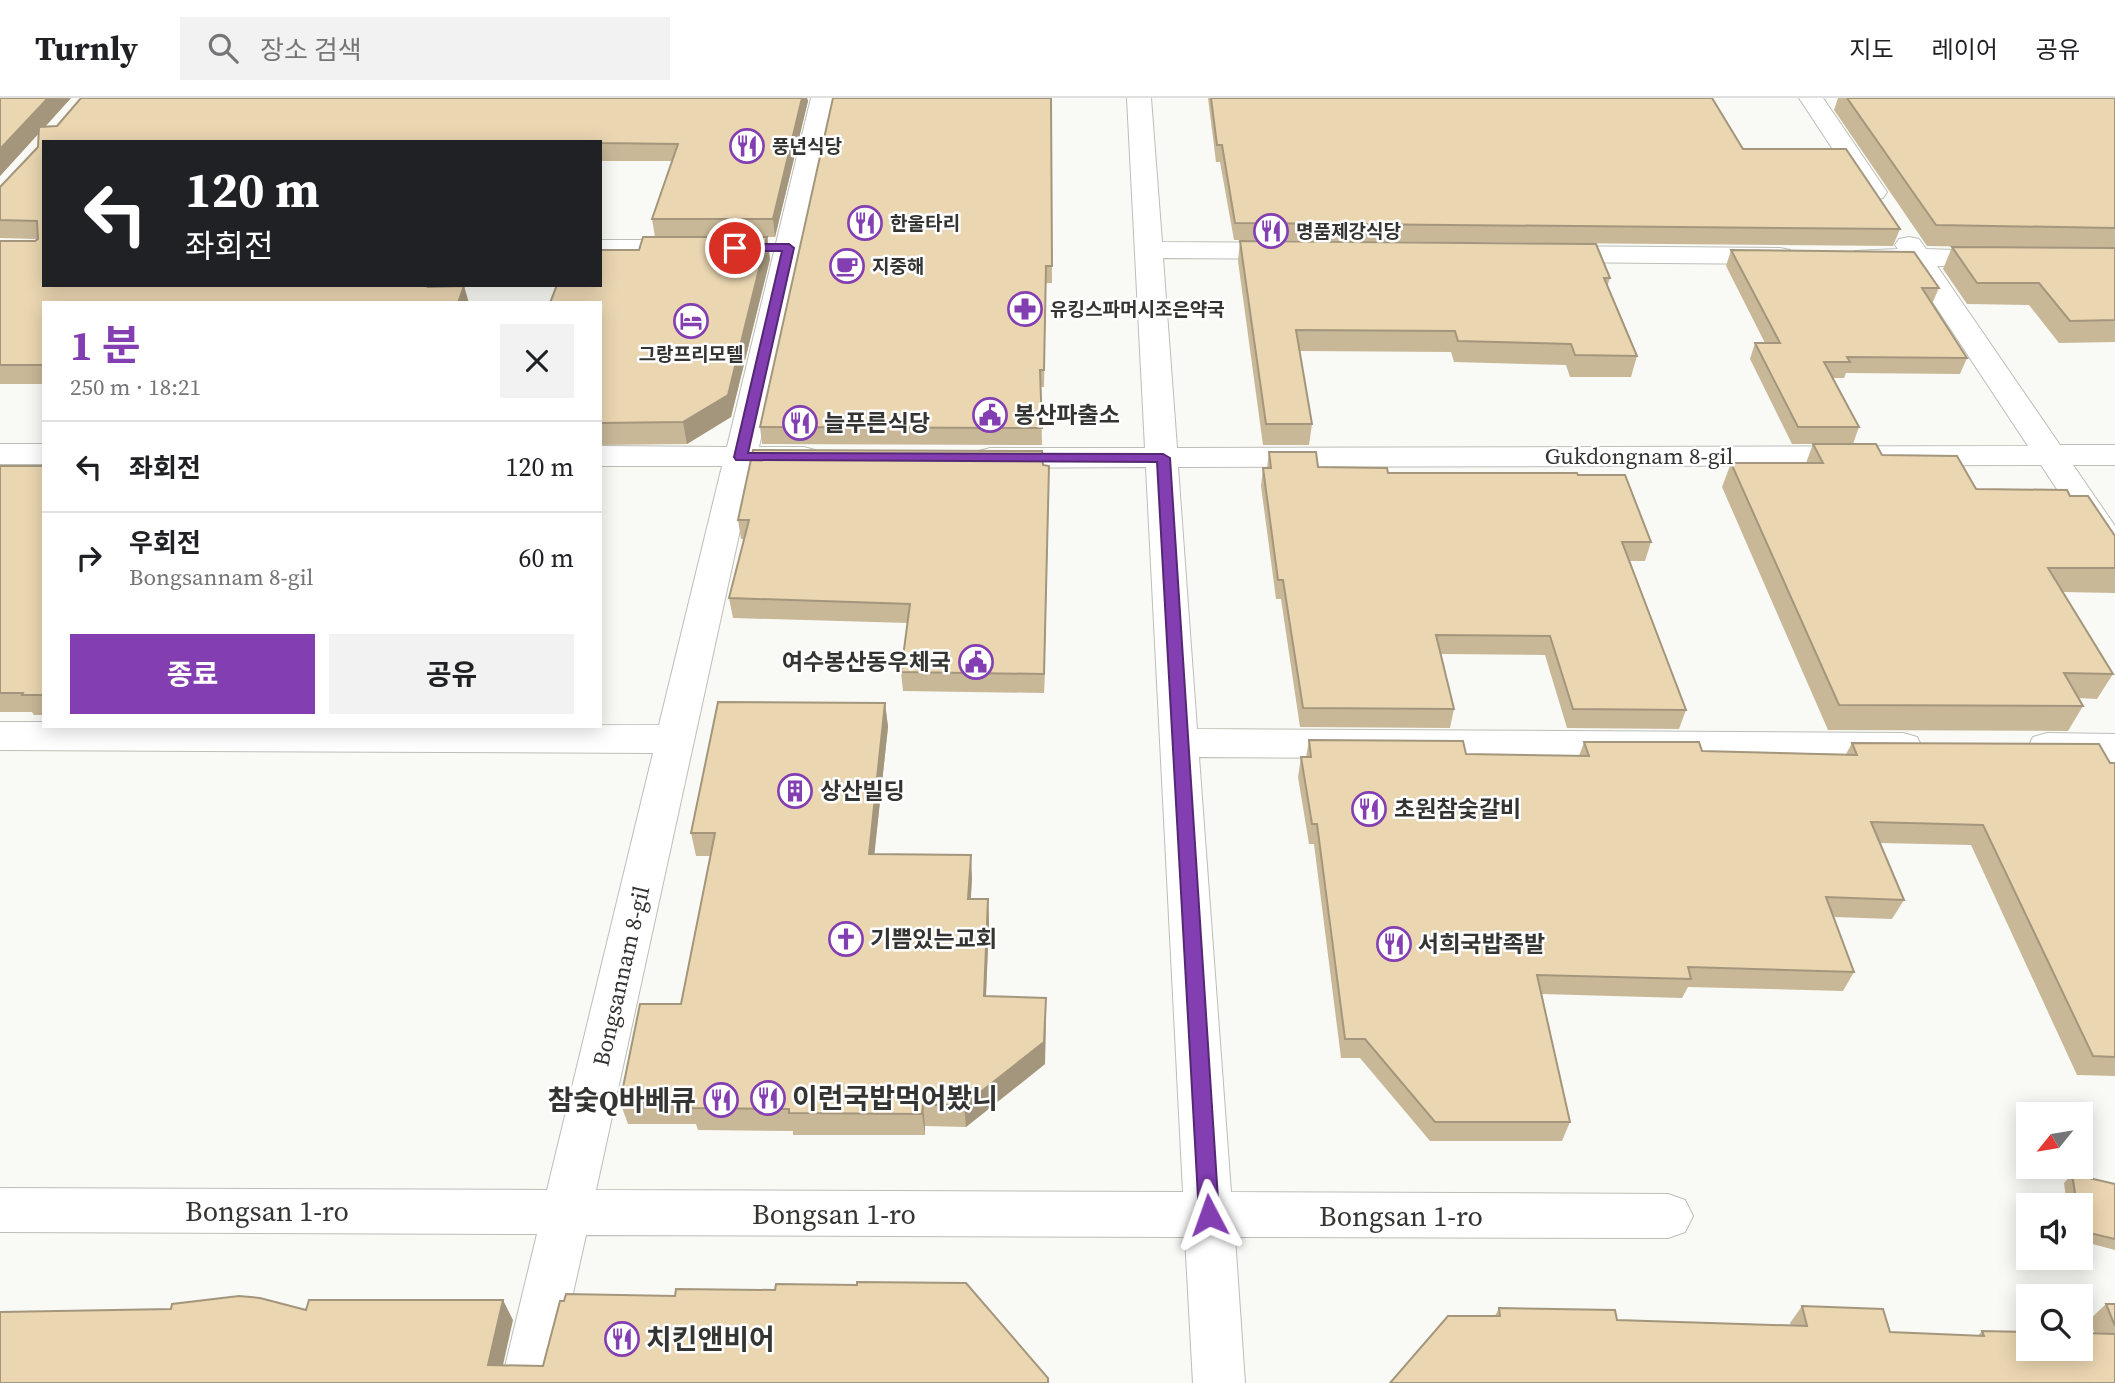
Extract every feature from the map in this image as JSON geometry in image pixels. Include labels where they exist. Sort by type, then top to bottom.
[{"type":"street","name":"Bongsannam 8-gil","points":[[527,1383],[740,457],[775,248],[823,98]]},
{"type":"street","points":[[1139,98],[1219,1383]]},
{"type":"street","points":[[1811,98],[2115,551]]},
{"type":"street","points":[[602,248],[721,248]]},
{"type":"street","points":[[1149,250],[1316,251]]},
{"type":"street","points":[[1526,253],[1805,256]]},
{"type":"street","points":[[1833,256],[2023,258]]},
{"type":"street","points":[[0,454],[42,454]]},
{"type":"street","name":"Gukdongnam 8-gil","points":[[958,458],[2115,455]]},
{"type":"street","points":[[602,456],[836,457]]},
{"type":"street","points":[[0,736],[675,739]]},
{"type":"street","points":[[1179,743],[1933,747]]},
{"type":"street","points":[[2017,747],[2115,748]]},
{"type":"street","name":"Bongsan 1-ro","points":[[0,1210],[1668,1216]]},
{"type":"building","points":[[0,98],[48,98],[0,149]]},
{"type":"building","points":[[81,98],[802,98],[773,219],[652,219],[678,144],[602,143],[602,140],[42,140],[42,287],[464,287],[459,301],[42,301],[42,365],[0,365],[0,241],[38,239],[37,221],[0,220],[0,187],[38,147],[39,127],[57,126]]},
{"type":"building","points":[[833,98],[1051,98],[1052,266],[1046,266],[1044,370],[1040,370],[1042,428],[760,427]]},
{"type":"building","points":[[1211,98],[1712,98],[1743,149],[1846,149],[1900,229],[1235,223],[1222,145],[1217,145]]},
{"type":"building","points":[[1847,98],[2115,98],[2115,228],[1936,225]]},
{"type":"building","points":[[643,237],[767,237],[728,395],[683,422],[602,423],[602,301],[551,301],[556,287],[602,287],[602,250],[639,250]]},
{"type":"building","points":[[1240,241],[1596,244],[1610,278],[1604,278],[1637,356],[1575,355],[1571,344],[1458,341],[1455,331],[1296,330],[1312,424],[1266,424]]},
{"type":"building","points":[[1952,247],[2115,248],[2115,320],[2070,321],[2039,283],[1977,283]]},
{"type":"building","points":[[1731,250],[1914,252],[1939,288],[1922,288],[1967,358],[1847,357],[1850,362],[1824,362],[1859,427],[1798,427],[1755,343],[1780,343]]},
{"type":"building","points":[[1813,444],[1876,444],[1882,455],[1957,456],[1976,489],[2067,490],[2070,496],[2088,496],[2115,536],[2115,568],[2048,568],[2113,674],[2064,673],[2083,706],[1839,705],[1731,463],[1823,463]]},
{"type":"building","points":[[753,450],[1042,451],[1043,465],[1049,466],[1044,674],[901,672],[910,604],[729,598],[749,520],[738,520]]},
{"type":"building","points":[[1269,452],[1316,452],[1318,467],[1387,468],[1388,473],[1625,475],[1651,542],[1622,542],[1686,710],[1573,709],[1550,636],[1436,635],[1454,709],[1303,708],[1283,580],[1278,580],[1263,468],[1271,468]]},
{"type":"building","points":[[0,466],[42,466],[42,695],[0,693]]},
{"type":"building","points":[[718,702],[885,703],[869,854],[971,855],[968,899],[988,899],[984,996],[1046,998],[1044,1042],[964,1105],[923,1105],[922,1114],[789,1113],[789,1109],[691,1108],[692,1103],[620,1102],[640,1004],[681,1004],[715,833],[691,833]]},
{"type":"building","points":[[1309,740],[1463,741],[1466,754],[1589,756],[1584,742],[1699,742],[1702,751],[1857,755],[1852,743],[2099,744],[2110,763],[2115,763],[2115,1057],[2093,1056],[1983,825],[1871,822],[1904,900],[1826,897],[1854,972],[1688,967],[1691,979],[1537,975],[1570,1122],[1435,1122],[1365,1039],[1345,1039],[1317,824],[1312,824],[1301,757],[1311,757]]},
{"type":"building","points":[[2093,1179],[2115,1184],[2115,1239],[2093,1234],[2093,1193],[2075,1193],[2073,1180]]},
{"type":"building","points":[[857,1282],[966,1283],[1048,1378],[1048,1383],[0,1383],[0,1312],[171,1309],[172,1304],[239,1296],[260,1298],[306,1310],[309,1300],[503,1300],[488,1365],[543,1366],[560,1301],[564,1301],[566,1294],[675,1296],[676,1289],[775,1290],[776,1284],[857,1285]]},
{"type":"building","points":[[2106,1304],[2115,1304],[2115,1326]]},
{"type":"building","points":[[1802,1306],[1883,1309],[1890,1332],[1984,1336],[1982,1331],[2016,1332],[2016,1361],[2093,1361],[2093,1333],[2115,1334],[2115,1383],[1390,1383],[1448,1316],[1500,1316],[1499,1308],[1615,1310],[1617,1320],[1807,1326]]},
{"type":"place","name":"풍년식당","points":[[747,146]]},
{"type":"place","name":"한울타리","points":[[865,223]]},
{"type":"place","name":"명품제강식당","points":[[1271,231]]},
{"type":"place","name":"지중해","points":[[847,266]]},
{"type":"place","name":"유킹스파머시조은약국","points":[[1025,309]]},
{"type":"place","name":"그랑프리모텔","points":[[691,321]]},
{"type":"place","name":"봉산파출소","points":[[990,415]]},
{"type":"place","name":"늘푸른식당","points":[[800,423]]},
{"type":"place","name":"여수봉산동우체국","points":[[976,662]]},
{"type":"place","name":"상산빌딩","points":[[795,791]]},
{"type":"place","name":"초원참숯갈비","points":[[1369,809]]},
{"type":"place","name":"기쁨있는교회","points":[[846,939]]},
{"type":"place","name":"서희국밥족발","points":[[1394,944]]},
{"type":"place","name":"이런국밥먹어봤니","points":[[768,1098]]},
{"type":"place","name":"참숯Q바베큐","points":[[721,1100]]},
{"type":"place","name":"치킨앤비어","points":[[622,1339]]},
{"type":"route","points":[[735,248],[789,248],[740,457],[1163,458],[1209,1215]]}]
